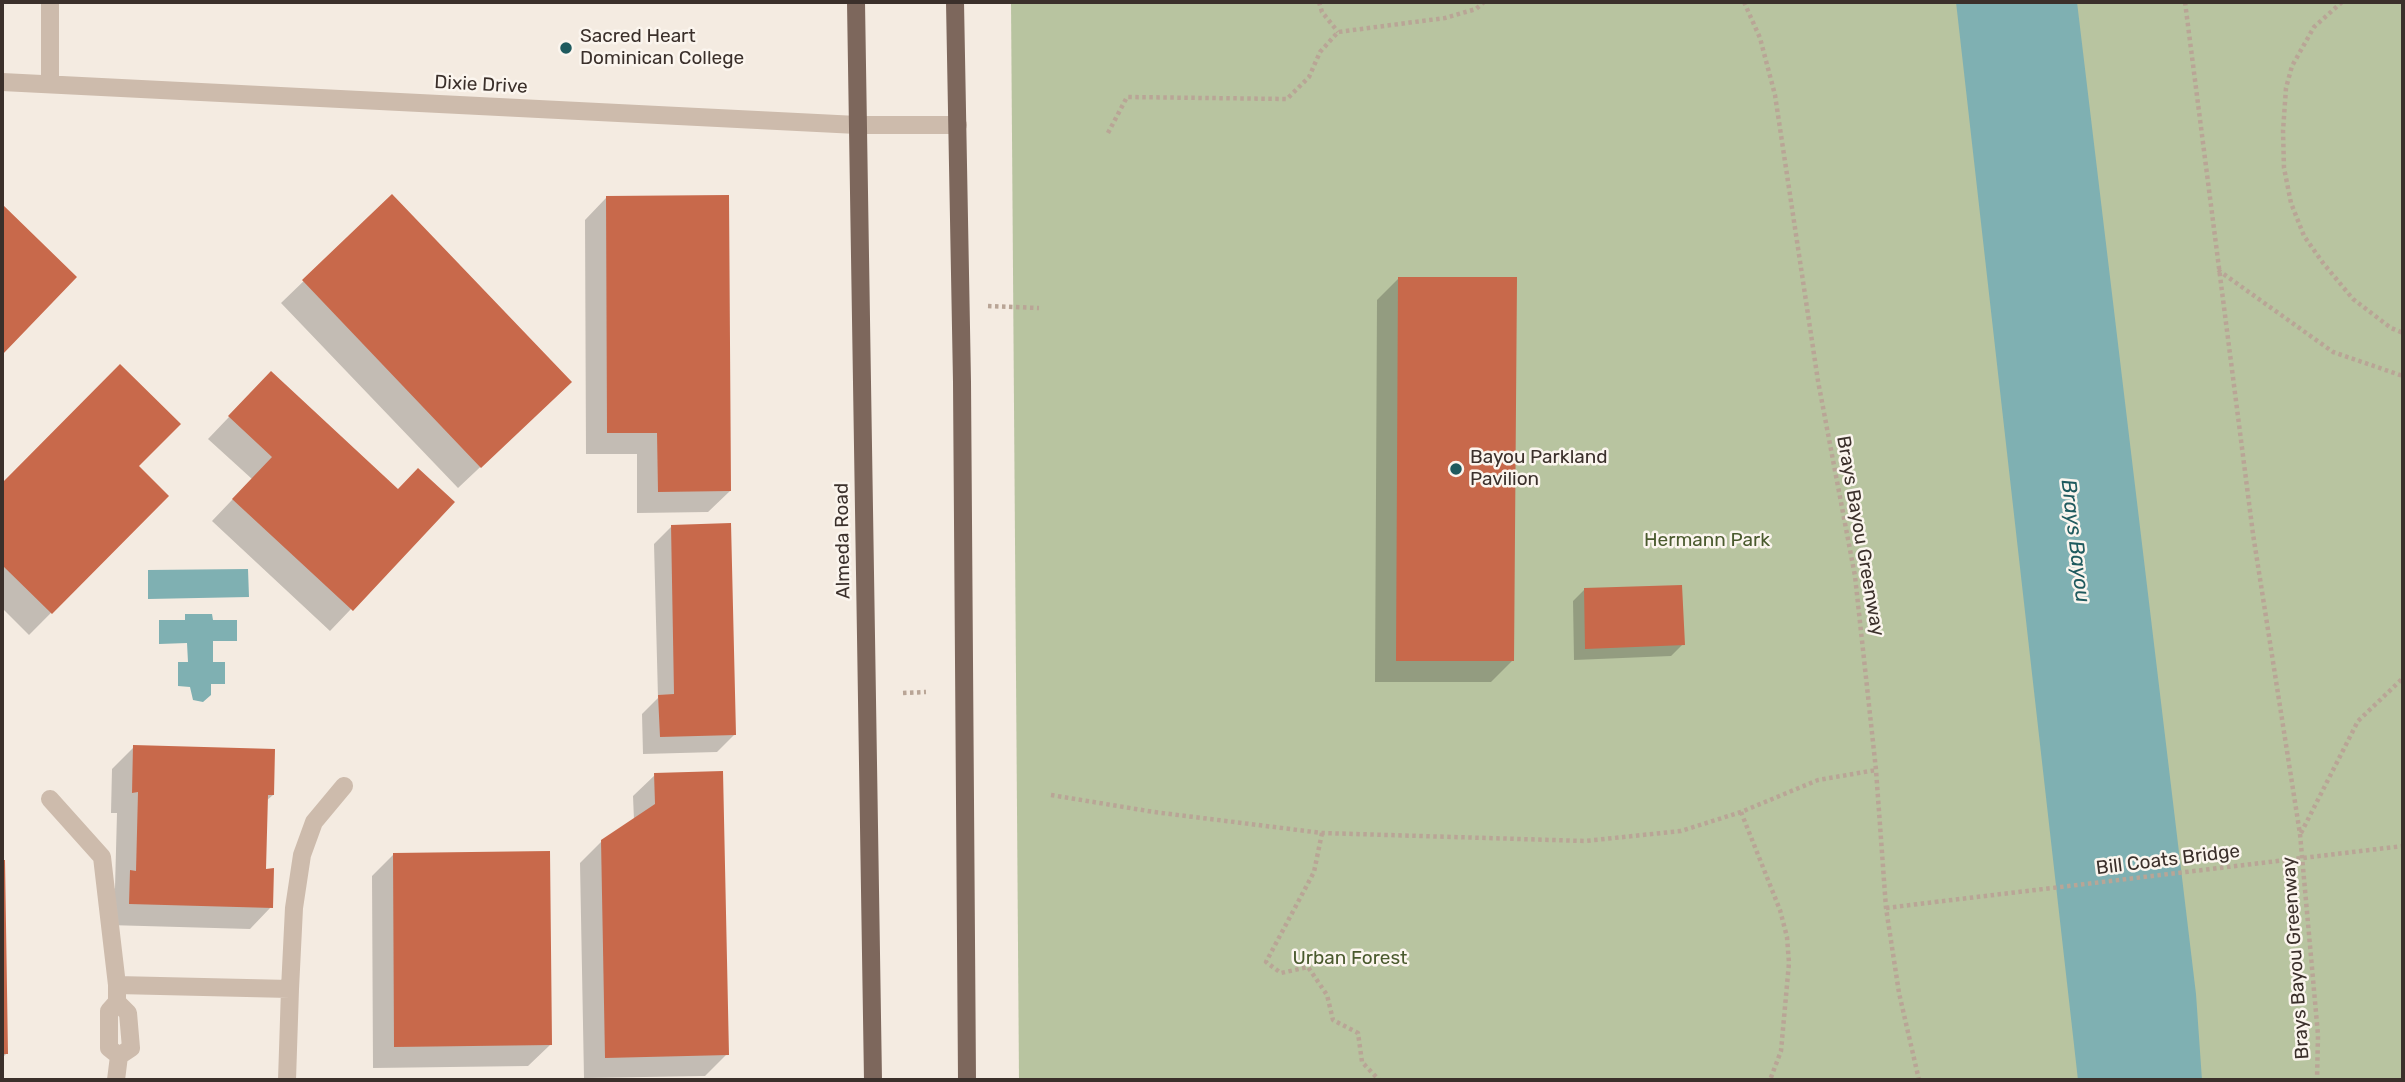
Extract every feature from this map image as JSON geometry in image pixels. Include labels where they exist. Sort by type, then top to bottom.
[{"type":"main road","name":"Almeda Road","points":[[856,2],[873,1080]]},
{"type":"main road","points":[[955,2],[967,1080]]},
{"type":"street","points":[[50,2],[50,84]]},
{"type":"street","name":"Dixie Drive","points":[[2,82],[857,125],[958,125]]},
{"type":"street","points":[[287,1080],[294,908],[302,855],[314,822],[344,786]]},
{"type":"street","points":[[50,799],[102,857],[117,994],[109,1011],[109,1048],[119,1056],[116,1080]]},
{"type":"street","points":[[117,994],[290,989]]},
{"type":"path","points":[[1320,2],[1322,12],[1338,32]]},
{"type":"path","points":[[1108,133],[1127,97],[1287,99],[1309,77],[1320,52],[1338,32],[1445,18],[1476,9],[1484,2]]},
{"type":"path","name":"Brays Bayou Greenway","points":[[1744,2],[1760,38],[1775,95],[1818,380],[1856,576],[1876,770],[1886,908],[1899,993],[1919,1080]]},
{"type":"path","name":"Brays Bayou Greenway","points":[[2185,2],[2253,534],[2300,834],[2318,1035],[2317,1080]]},
{"type":"path","points":[[2342,2],[2314,27],[2292,66],[2284,120],[2284,168],[2291,203],[2304,236],[2323,263],[2353,299],[2391,328],[2403,333]]},
{"type":"path","points":[[2218,270],[2333,352],[2403,376]]},
{"type":"path","points":[[960,306],[1039,308]]},
{"type":"path","name":"Brays Bayou Greenway","points":[[2300,834],[2358,721],[2403,678]]},
{"type":"path","points":[[903,693],[926,692]]},
{"type":"path","points":[[1051,795],[1154,812],[1322,833],[1585,841],[1681,831],[1741,812],[1818,779],[1876,770]]},
{"type":"path","points":[[1741,812],[1780,911],[1787,937],[1788,963],[1781,1051],[1770,1080]]},
{"type":"path","points":[[1322,833],[1314,873],[1266,962],[1281,973],[1308,967],[1327,995],[1333,1020],[1358,1032],[1363,1062],[1380,1080]]},
{"type":"path","name":"Bill Coats Bridge","points":[[1886,908],[2403,846]]},
{"type":"green space","name":"Hermann Park","points":[[1011,2],[2403,2],[2403,1080],[1019,1080]]},
{"type":"water","name":"Brays Bayou","points":[[1956,2],[2077,2],[2196,994],[2202,1080],[2078,1080]]},
{"type":"water","points":[[248,569],[249,597],[148,599],[148,570]]},
{"type":"water","points":[[185,614],[212,614],[213,620],[237,620],[237,641],[213,641],[213,662],[225,662],[225,684],[211,684],[211,695],[203,702],[193,700],[190,687],[178,686],[178,662],[188,662],[187,643],[159,644],[159,620],[185,620]]},
{"type":"building","points":[[392,194],[572,382],[481,468],[302,280]]},
{"type":"building","points":[[729,195],[731,491],[658,492],[657,433],[607,433],[606,196]]},
{"type":"building","points":[[2,204],[77,277],[2,355]]},
{"type":"building","name":"Bayou Parkland Pavilion","points":[[1398,277],[1517,277],[1514,661],[1396,661]]},
{"type":"building","points":[[120,364],[181,424],[139,466],[169,496],[52,614],[2,565],[2,483]]},
{"type":"building","points":[[271,371],[398,489],[418,468],[455,502],[353,611],[232,499],[272,457],[228,416]]},
{"type":"building","points":[[731,523],[736,735],[660,737],[658,695],[674,694],[671,525]]},
{"type":"building","points":[[1682,585],[1685,645],[1585,649],[1584,588]]},
{"type":"building","points":[[133,745],[275,749],[274,795],[268,795],[266,869],[274,868],[273,908],[129,904],[130,870],[136,871],[138,792],[132,793]]},
{"type":"building","points":[[723,771],[729,1055],[605,1058],[601,840],[655,804],[654,773]]},
{"type":"building","points":[[550,851],[552,1045],[394,1047],[393,853]]},
{"type":"building","points":[[2,860],[5,860],[8,1054],[2,1054]]},
{"type":"place","name":"Sacred Heart Dominican College","points":[[566,48]]},
{"type":"place","name":"Bayou Parkland Pavilion","points":[[1456,469]]},
{"type":"park label","name":"Urban Forest","points":[[1350,959]]}]
